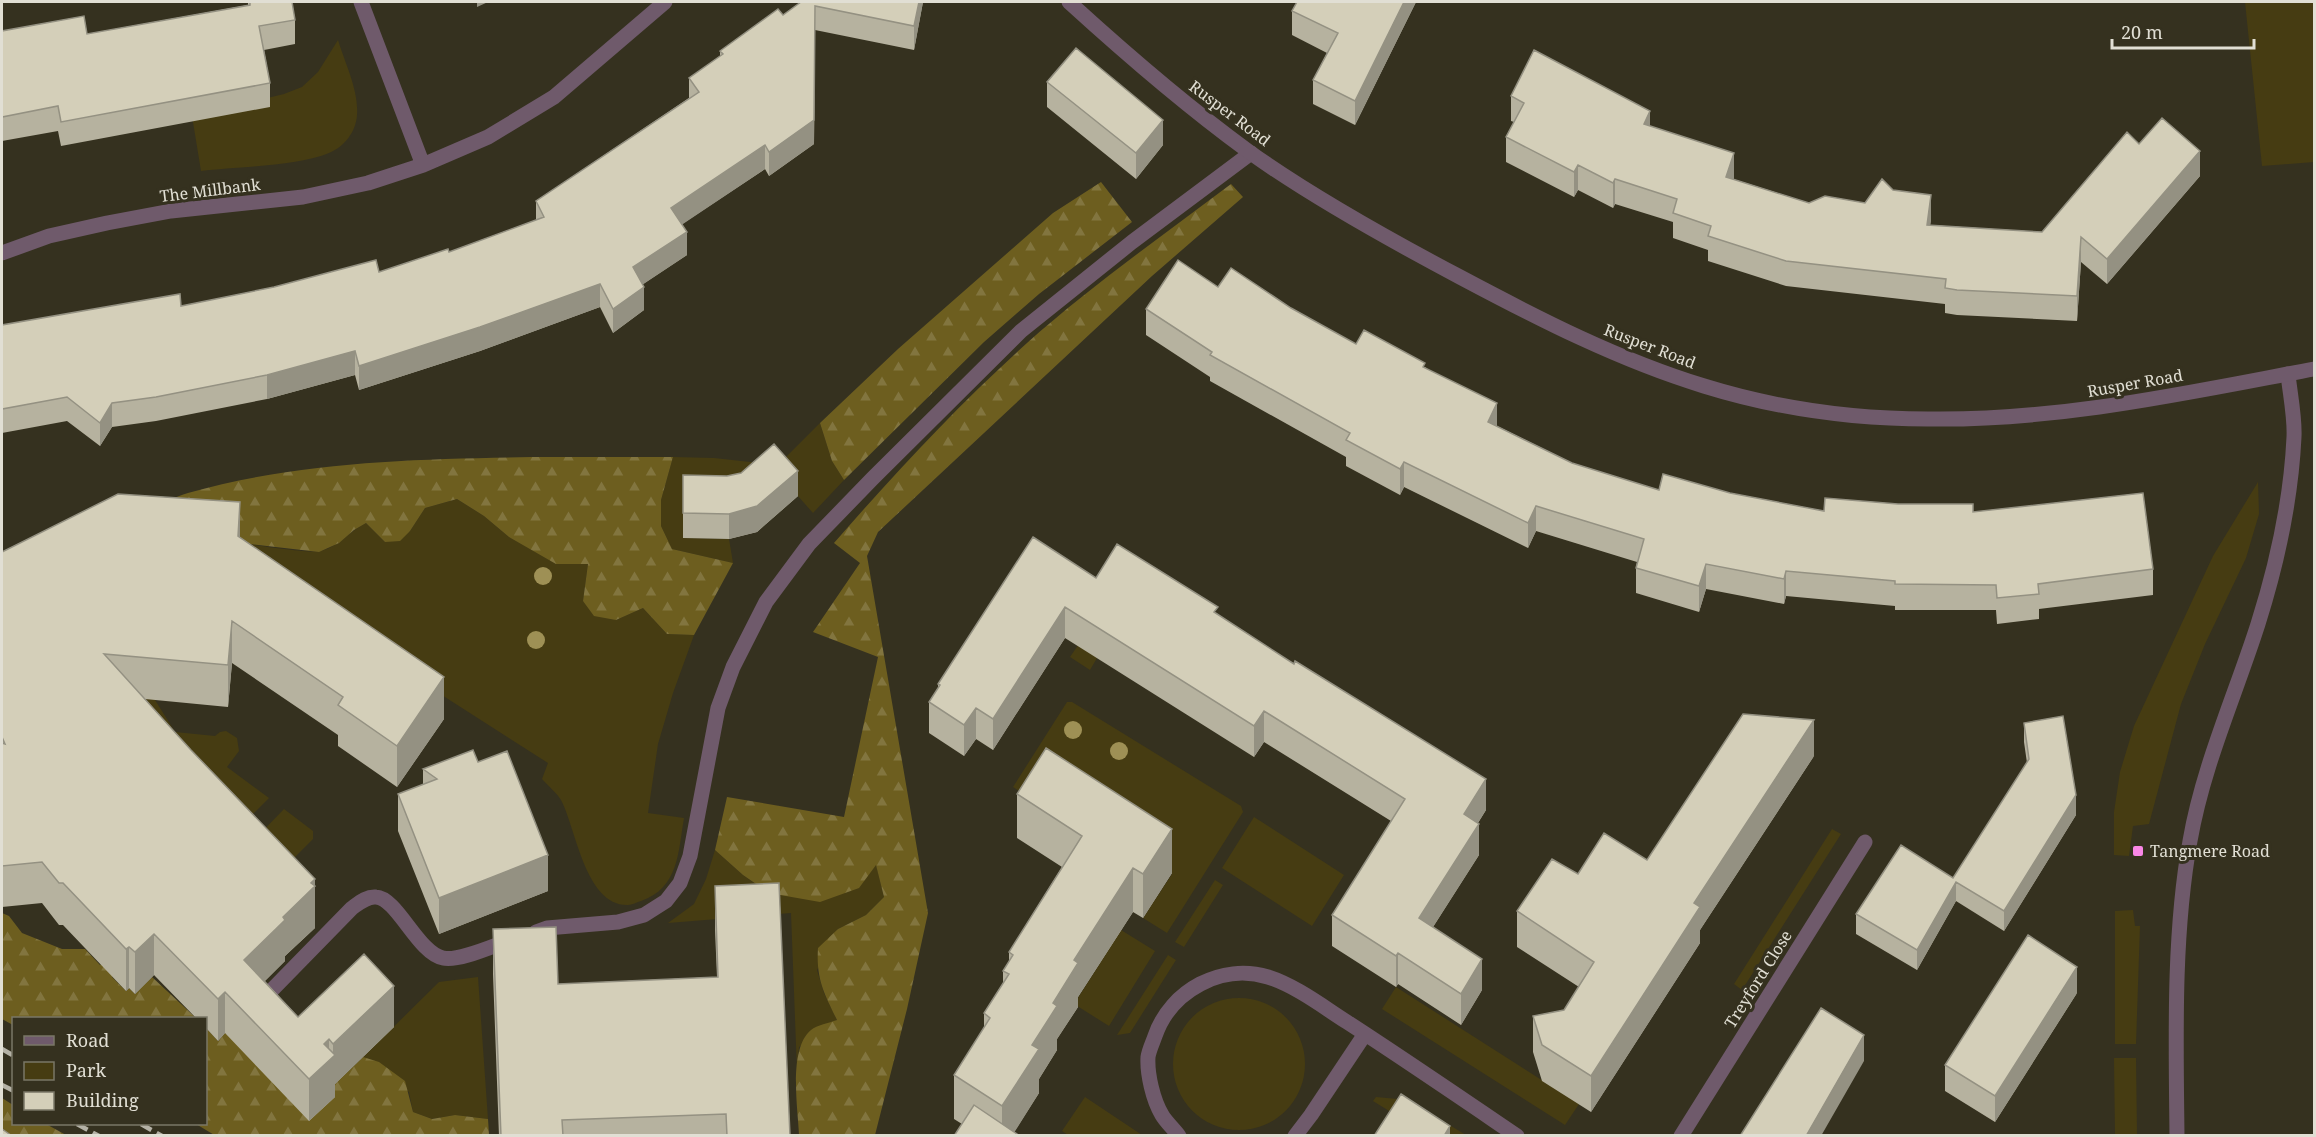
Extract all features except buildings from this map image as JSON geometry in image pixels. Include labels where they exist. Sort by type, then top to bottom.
[{"type":"street","points":[[362,2],[423,165]]},
{"type":"street","name":"The Millbank","points":[[2,253],[49,236],[107,223],[171,211],[303,197],[368,183],[423,165],[488,137],[554,97],[665,2]]},
{"type":"street","name":"Rusper Road","points":[[1069,2],[1174,94],[1251,153],[1334,205],[1412,251],[1540,320],[1654,369],[1705,387],[1758,400],[1846,414],[1925,419],[2007,418],[2097,409],[2314,369]]},
{"type":"street","points":[[267,995],[352,908],[363,900],[377,897],[387,901],[421,942],[432,953],[444,959],[458,957],[547,928],[618,922],[644,915],[666,901],[680,883],[690,856],[718,708],[733,667],[766,602],[809,544],[1021,332],[1132,243],[1251,153]]},
{"type":"street","points":[[2177,1136],[2175,1019],[2190,841],[2206,773],[2258,624],[2283,531],[2294,435],[2288,374]]},
{"type":"street","name":"Treyford Close","points":[[1681,1136],[1865,843]]},
{"type":"street","points":[[1179,1136],[1161,1114],[1152,1085],[1148,1057],[1157,1030],[1171,1007],[1187,991],[1206,980],[1228,973],[1249,973],[1268,977],[1306,996],[1517,1136]]},
{"type":"street","points":[[1295,1136],[1365,1034]]},
{"type":"green space","points":[[2245,2],[2314,2],[2314,162],[2262,166]]},
{"type":"green space","points":[[338,40],[354,87],[357,106],[352,133],[344,143],[329,153],[301,161],[201,171],[192,116],[284,94],[302,87],[318,72]]},
{"type":"green space","points":[[1101,182],[1132,222],[1039,294],[984,342],[844,480],[832,461],[820,423],[898,349],[1053,213]]},
{"type":"green space","points":[[1231,184],[1243,197],[1152,276],[878,532],[867,556],[928,913],[907,1009],[875,1135],[799,1135],[796,1080],[799,1051],[811,1030],[837,1020],[820,977],[818,948],[838,929],[866,915],[884,897],[876,865],[859,888],[820,902],[769,893],[743,875],[715,850],[727,797],[844,817],[878,657],[813,632],[860,563],[834,543],[928,440],[1027,343],[1101,281]]},
{"type":"green space","points":[[820,423],[832,461],[844,480],[813,513],[774,469],[683,538],[729,539],[733,563],[672,549],[661,526],[661,500],[673,457],[714,458],[778,465]]},
{"type":"green space","points":[[532,457],[673,457],[661,500],[661,526],[672,549],[733,563],[694,635],[667,634],[643,608],[616,620],[594,616],[583,601],[588,564],[556,564],[509,537],[484,516],[457,499],[425,508],[410,531],[400,541],[385,542],[366,523],[339,543],[319,552],[240,543],[134,518],[181,495],[274,474],[402,461]]},
{"type":"green space","points":[[2258,482],[2259,514],[2246,558],[2205,644],[2181,704],[2149,824],[2133,826],[2129,856],[2114,855],[2114,812],[2120,772],[2134,726],[2213,556]]},
{"type":"green space","points":[[457,499],[484,516],[509,537],[588,564],[583,601],[616,620],[643,608],[667,634],[694,635],[658,744],[648,813],[684,818],[678,856],[670,878],[654,895],[628,905],[613,902],[602,893],[592,880],[584,863],[561,800],[542,779],[548,763],[434,690],[240,543],[316,552],[333,546],[366,523],[385,542],[410,531],[425,508]]},
{"type":"green space","points":[[1100,613],[1097,658],[1090,670],[1070,657]]},
{"type":"green space","points":[[150,692],[175,732],[215,736],[226,731],[237,738],[239,751],[227,767],[269,798],[238,829],[2,759]]},
{"type":"green space","points":[[1067,702],[1072,702],[1241,806],[1243,812],[1167,933],[1143,918],[1172,874],[1039,804],[1013,787]]},
{"type":"green space","points":[[284,809],[313,831],[313,839],[279,873],[251,843]]},
{"type":"green space","points":[[1254,817],[1344,875],[1312,926],[1222,868]]},
{"type":"green space","points":[[1832,829],[1841,834],[1742,990],[1734,984]]},
{"type":"green space","points":[[715,850],[768,893],[876,864],[884,897],[866,915],[838,929],[817,970],[824,993],[837,1020],[799,1047],[797,1071],[791,913],[668,923],[694,904],[706,879]]},
{"type":"green space","points":[[1215,880],[1223,885],[1184,947],[1175,942]]},
{"type":"green space","points":[[2133,910],[2135,926],[2140,926],[2136,1044],[2115,1044],[2115,911]]},
{"type":"green space","points":[[2,913],[9,916],[22,933],[62,949],[85,949],[100,965],[104,962],[115,973],[112,977],[126,991],[129,988],[135,994],[152,977],[195,1017],[12,1017],[12,1024],[2,1019]]},
{"type":"green space","points":[[1121,930],[1155,951],[1109,1026],[1074,1004]]},
{"type":"green space","points":[[1168,955],[1176,960],[1130,1033],[1117,1035]]},
{"type":"green space","points":[[478,977],[488,1119],[455,1115],[432,1119],[413,1112],[409,1092],[363,1057],[439,982]]},
{"type":"green space","points":[[1396,987],[1579,1104],[1565,1125],[1382,1009]]},
{"type":"green space","points":[[1239,998],[1264,1003],[1285,1018],[1300,1039],[1305,1064],[1300,1089],[1285,1110],[1264,1125],[1239,1130],[1214,1125],[1193,1110],[1178,1089],[1173,1064],[1178,1039],[1193,1018],[1214,1003]]},
{"type":"green space","points":[[207,1029],[218,1041],[225,1033],[333,1086],[363,1057],[379,1062],[405,1081],[413,1112],[432,1119],[455,1115],[488,1119],[489,1135],[216,1136],[198,1125],[207,1125]]},
{"type":"green space","points":[[2114,1058],[2136,1058],[2137,1135],[2115,1135]]},
{"type":"green space","points":[[1085,1097],[1142,1135],[1068,1135],[1062,1131]]},
{"type":"green space","points":[[1376,1097],[1408,1100],[1466,1135],[1428,1135],[1373,1101]]},
{"type":"green space","points":[[2,1098],[12,1104],[12,1125],[48,1125],[66,1135],[2,1135]]},
{"type":"railway","points":[[2,1049],[12,1055]]},
{"type":"railway","points":[[2,1085],[12,1090]]},
{"type":"railway","points":[[79,1125],[99,1136]]},
{"type":"railway","points":[[143,1125],[162,1136]]},
{"type":"place","name":"Tangmere Road","points":[[2138,851]]}]
